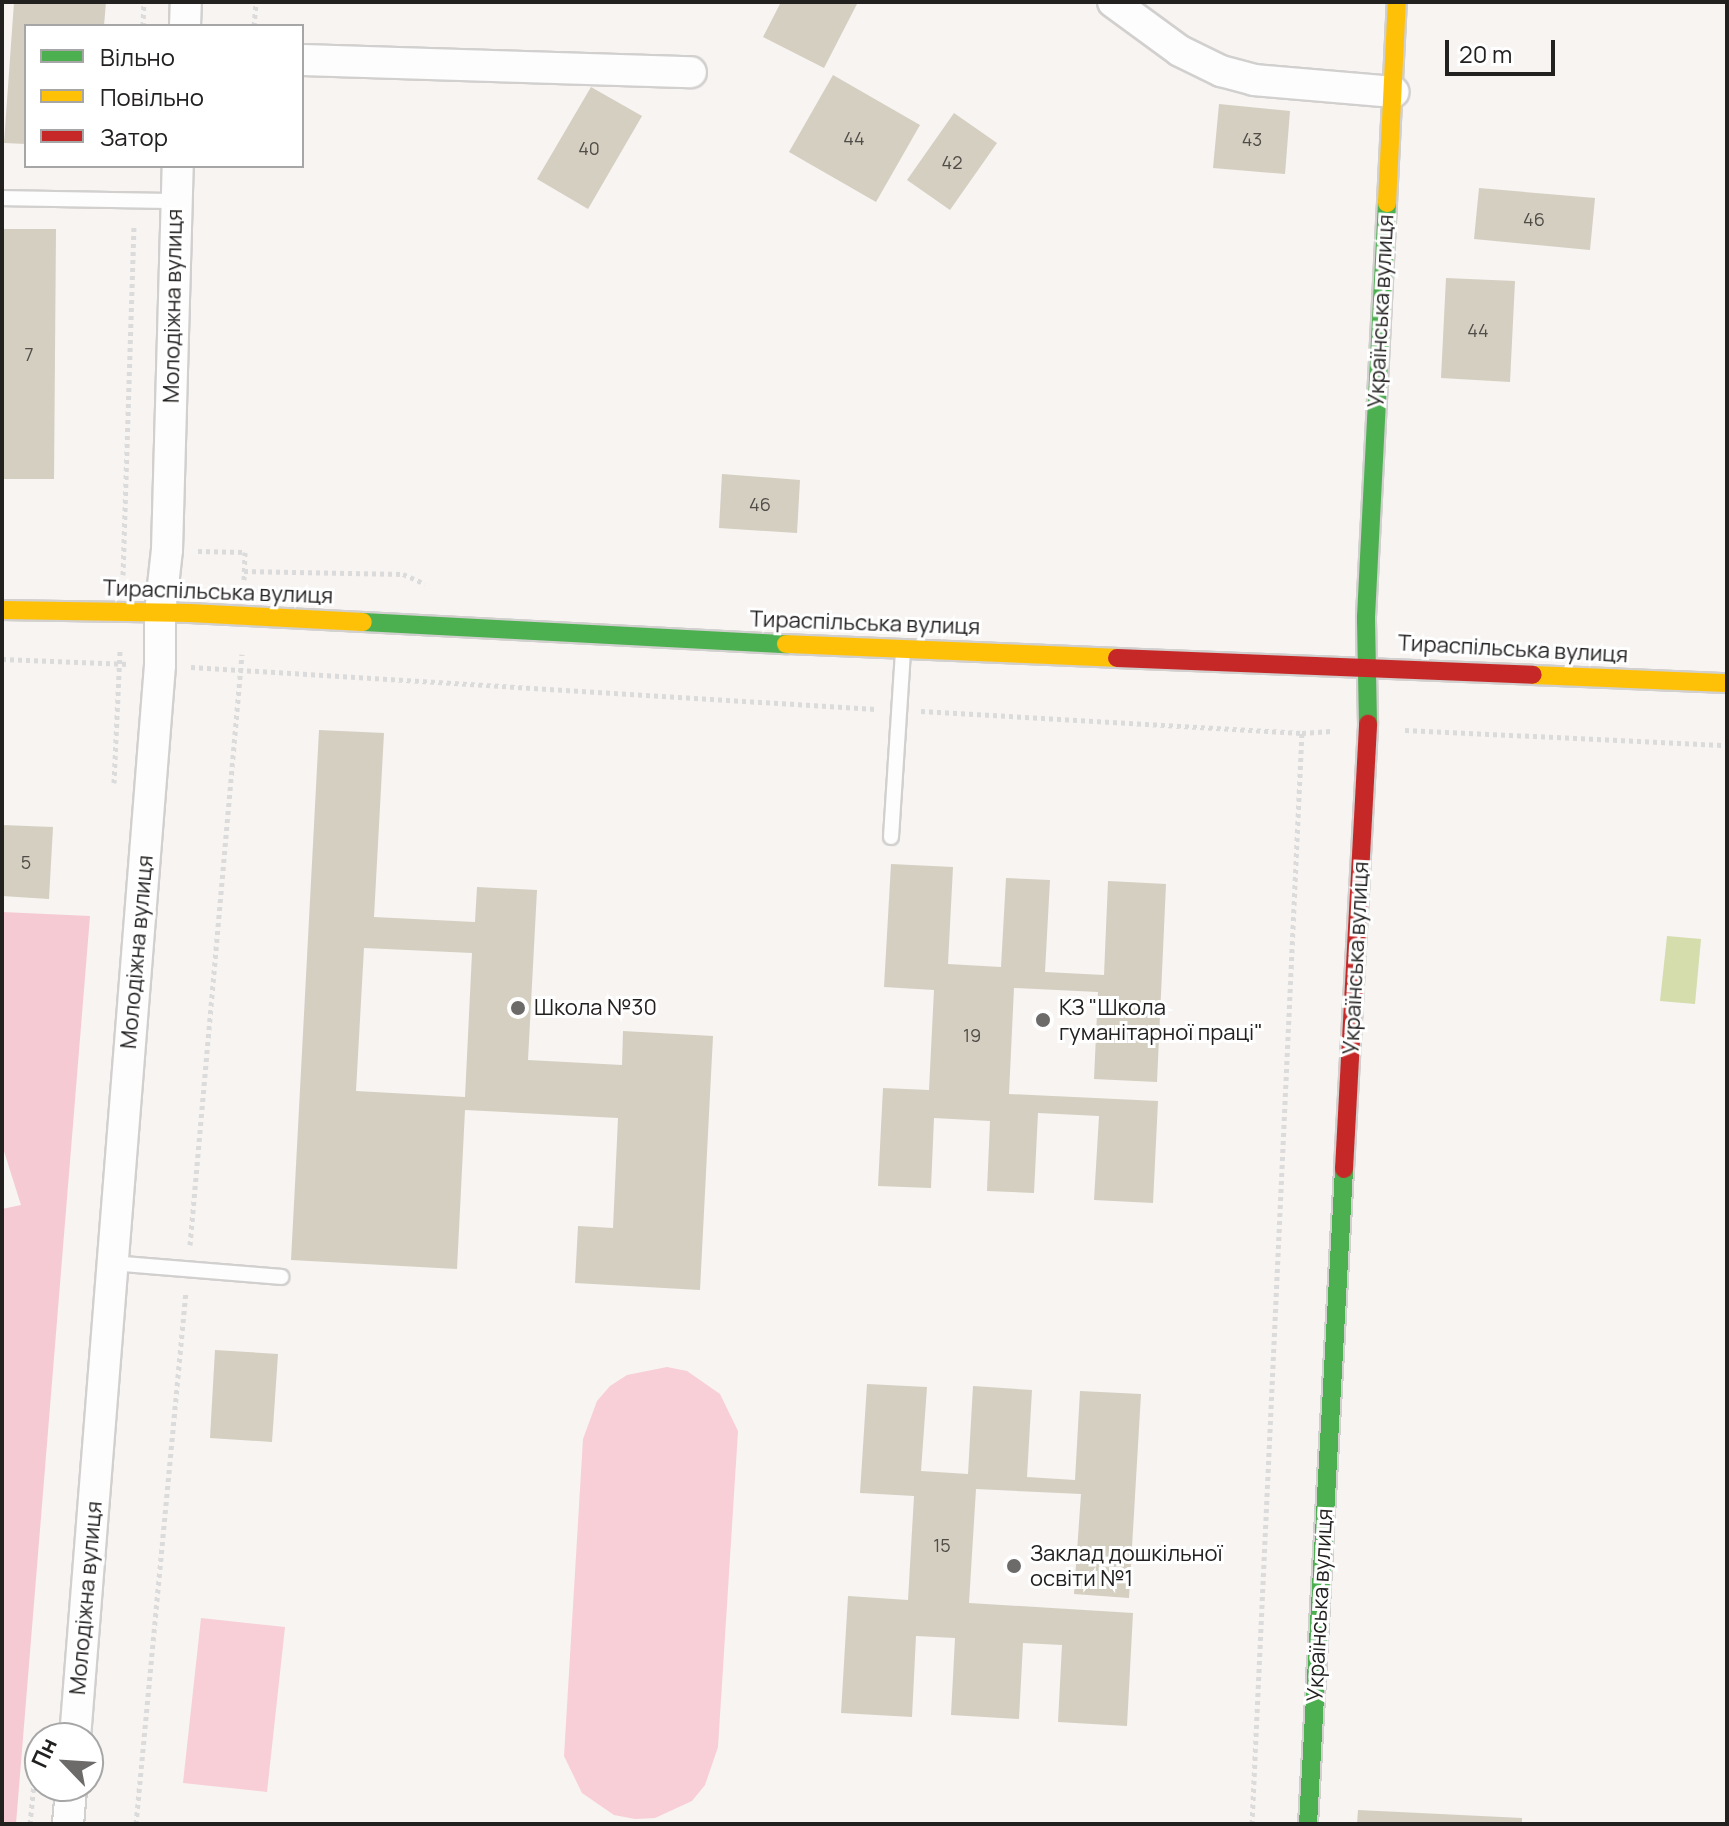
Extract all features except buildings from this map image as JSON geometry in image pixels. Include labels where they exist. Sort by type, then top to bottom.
[{"type":"street","points":[[185,24],[186,2]]},
{"type":"street","points":[[1113,2],[1180,51],[1221,71],[1254,80],[1393,92]]},
{"type":"street","name":"Українська вулиця","points":[[1308,1824],[1368,728],[1366,617],[1397,2]]},
{"type":"street","points":[[304,60],[691,72]]},
{"type":"street","name":"Молодіжна вулиця","points":[[76,1722],[160,665],[160,613],[167,550],[178,168]]},
{"type":"street","name":"Тираспільська вулиця","points":[[2,610],[160,613],[903,649],[1727,683]]},
{"type":"street","points":[[68,1824],[70,1802]]},
{"type":"lane","points":[[2,198],[176,201]]},
{"type":"lane","points":[[891,837],[903,649]]},
{"type":"lane","points":[[112,1263],[281,1277]]},
{"type":"path","points":[[143,24],[144,2]]},
{"type":"path","points":[[254,24],[256,2]]},
{"type":"path","points":[[2,659],[120,664],[135,199]]},
{"type":"path","points":[[242,669],[1302,733],[1368,728],[1727,745]]},
{"type":"path","points":[[1252,1824],[1302,733]]},
{"type":"shaded area","points":[[2,912],[90,916],[16,1824],[2,1824],[2,1209],[21,1205],[2,1145]]},
{"type":"shaded area","points":[[1667,936],[1701,939],[1695,1004],[1660,1001]]},
{"type":"shaded area","points":[[667,1367],[687,1371],[720,1394],[738,1431],[718,1747],[705,1785],[692,1801],[655,1818],[635,1819],[614,1815],[582,1793],[564,1756],[583,1439],[597,1401],[610,1386],[627,1375]]},
{"type":"shaded area","points":[[201,1618],[285,1627],[267,1792],[183,1783]]},
{"type":"traffic: fast","points":[[1368,724],[1366,617],[1387,203]]},
{"type":"traffic: fast","points":[[363,622],[786,644]]},
{"type":"traffic: fast","points":[[1308,1824],[1344,1169]]},
{"type":"traffic: slow","points":[[1387,203],[1397,2]]},
{"type":"traffic: slow","points":[[2,610],[190,613],[363,622]]},
{"type":"traffic: slow","points":[[786,644],[1117,658]]},
{"type":"traffic: slow","points":[[1533,675],[1727,683]]},
{"type":"traffic: jam","points":[[1117,658],[1533,675]]},
{"type":"traffic: jam","points":[[1344,1169],[1368,724]]},
{"type":"place","name":"Школа №30","points":[[518,1008]]},
{"type":"place","name":"КЗ \"Школа гуманітарної праці\"","points":[[1043,1020]]},
{"type":"place","name":"Заклад дошкільної освіти №1","points":[[1014,1566]]}]
